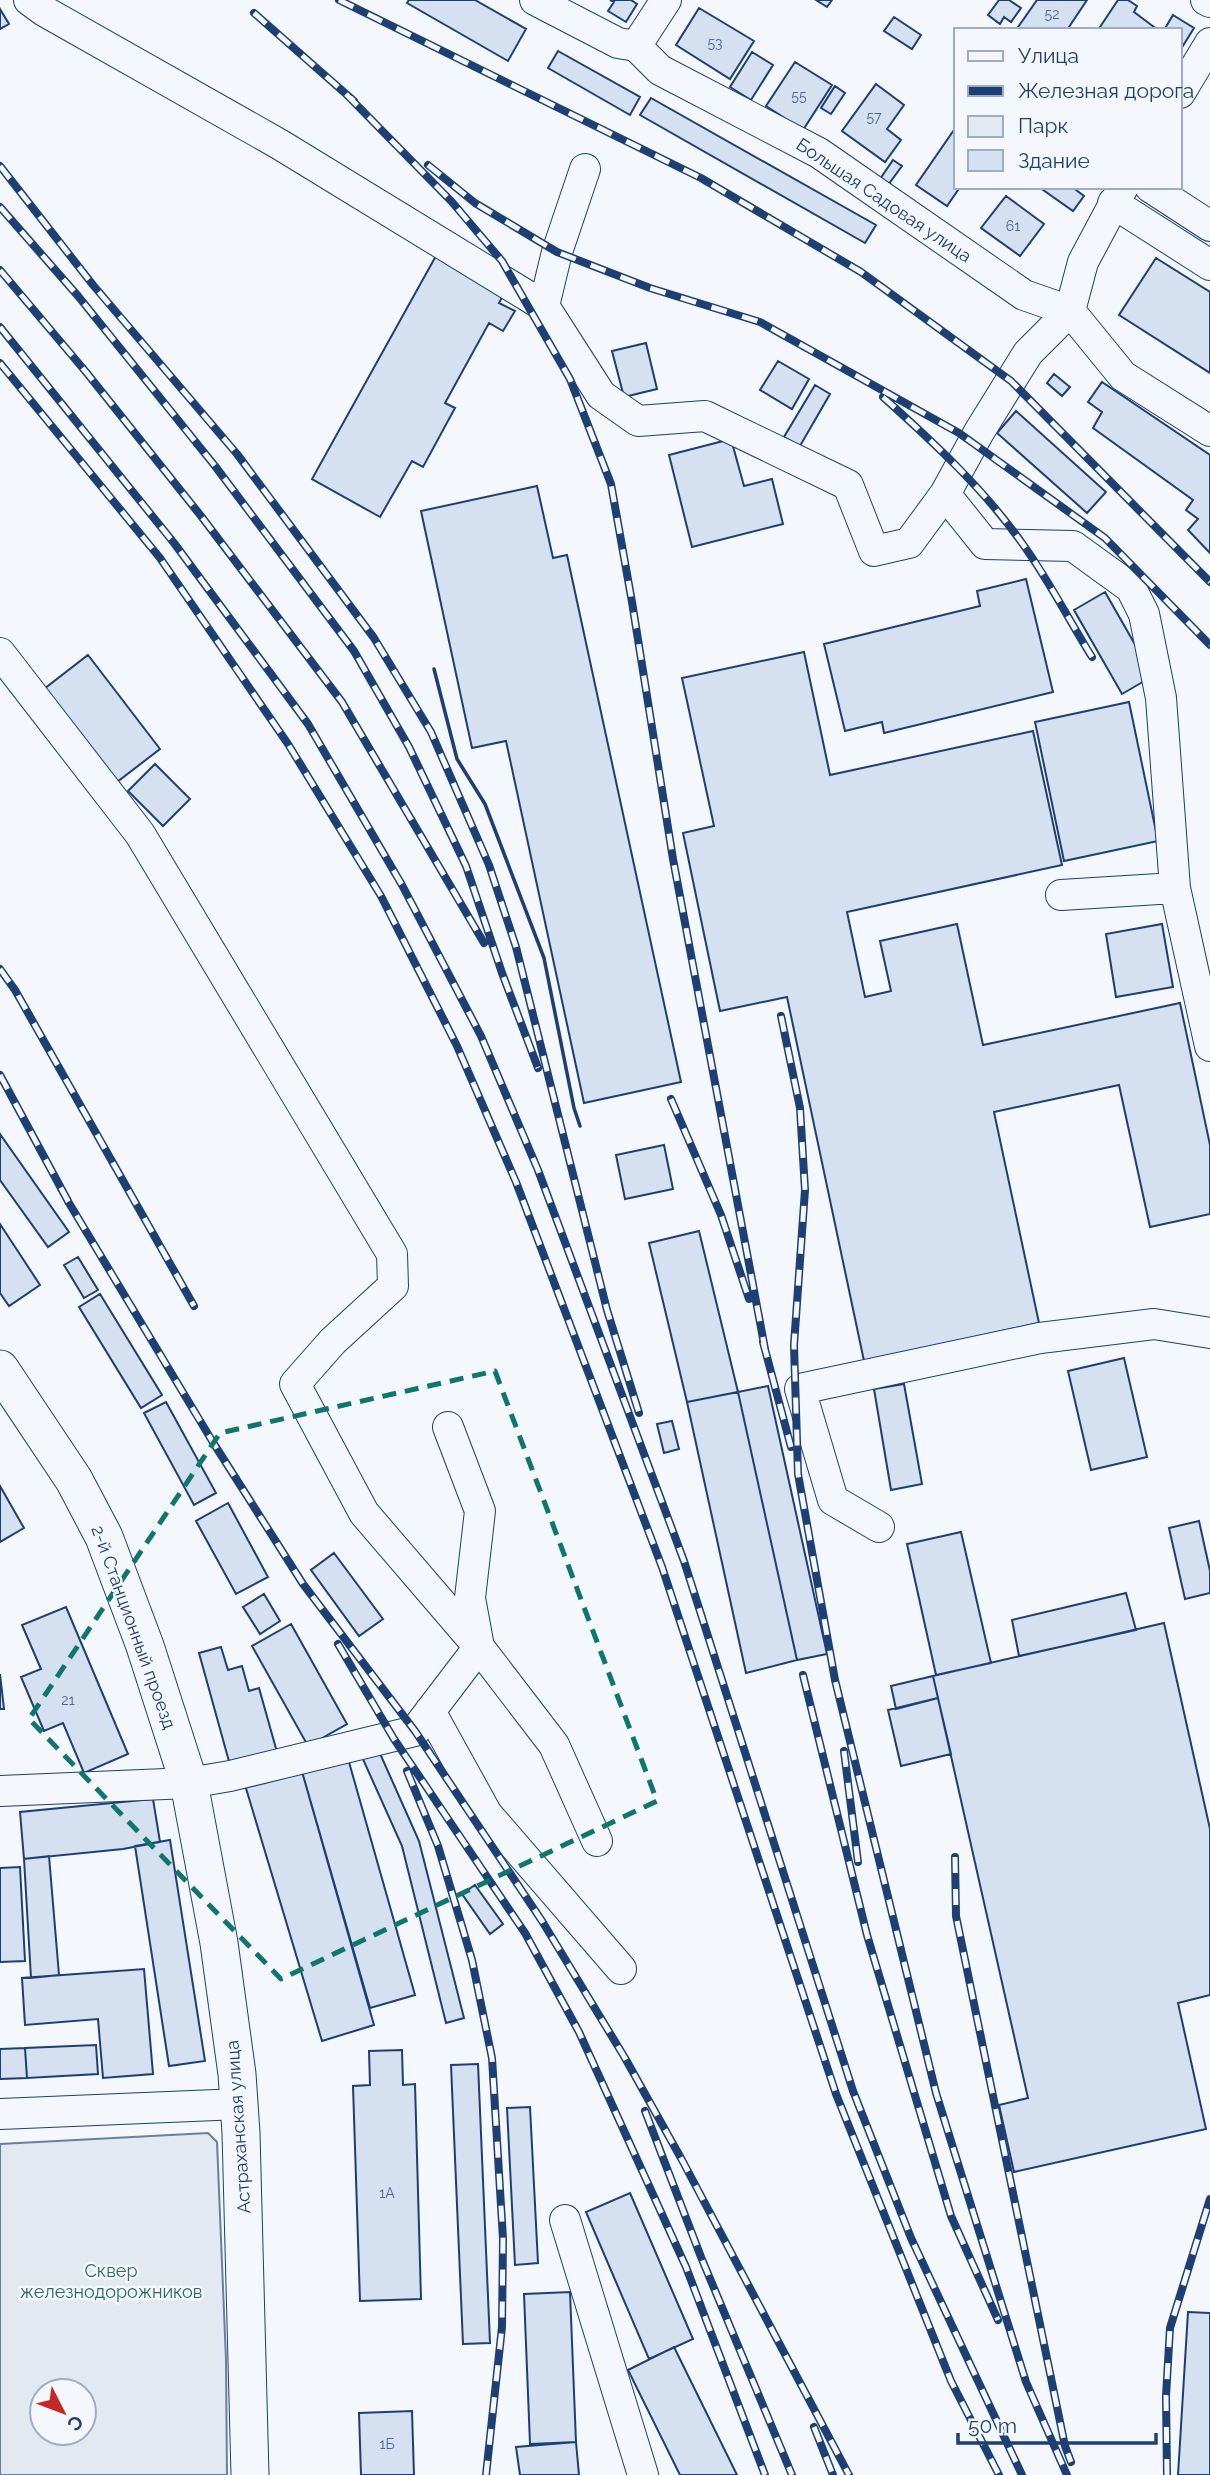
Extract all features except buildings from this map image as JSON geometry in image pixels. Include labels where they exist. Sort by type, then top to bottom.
[{"type":"main road","name":"2-й Станционный проезд","points":[[0,1369],[74,1480],[104,1537],[145,1646],[189,1783]]},
{"type":"main road","name":"Астраханская улица","points":[[189,1783],[219,1943],[240,2104],[250,2475]]},
{"type":"street","points":[[29,0],[279,144],[544,306],[601,396],[638,421],[705,416],[848,485],[874,551],[909,543],[945,494],[979,432],[1028,353],[1070,311],[1083,262],[1118,195],[1210,265]]},
{"type":"street","name":"Большая Садовая улица","points":[[535,0],[618,43],[636,46],[660,70],[819,153],[1024,295],[1070,311]]},
{"type":"street","points":[[636,46],[666,0]]},
{"type":"street","points":[[1182,90],[1210,43]]},
{"type":"street","points":[[544,306],[557,252],[585,169]]},
{"type":"street","points":[[1153,189],[1210,226]]},
{"type":"street","points":[[1070,311],[1123,376],[1210,432]]},
{"type":"street","points":[[945,494],[985,544],[1073,546],[1131,588],[1144,614],[1161,698],[1175,888],[1210,1046]]},
{"type":"street","points":[[0,653],[140,834],[392,1254],[393,1286],[333,1341],[295,1384],[364,1513],[479,1647],[554,1745],[597,1841]]},
{"type":"street","points":[[1061,895],[1175,888]]},
{"type":"street","points":[[879,1527],[833,1500],[800,1389],[1040,1338],[1154,1324],[1210,1333]]},
{"type":"street","points":[[0,1791],[189,1783],[230,1776],[415,1731],[479,1647],[470,1598],[480,1511],[448,1427]]},
{"type":"street","points":[[430,1711],[487,1814],[621,1969]]},
{"type":"street","points":[[0,2113],[240,2104]]},
{"type":"street","points":[[565,2220],[643,2475]]},
{"type":"highlighted area","points":[[495,1371],[657,1801],[281,1979],[29,1719],[220,1433]]},
{"type":"green space","name":"Сквер железнодорожников","points":[[208,2133],[217,2142],[226,2360],[227,2475],[0,2475],[0,2144]]},
{"type":"railway","points":[[339,0],[701,178],[861,272],[1011,381],[1210,582]]},
{"type":"railway","points":[[254,13],[354,101]]},
{"type":"railway","points":[[346,94],[452,202],[502,261],[570,379],[611,484],[673,859],[765,1349]]},
{"type":"railway","points":[[428,165],[475,203],[557,252],[650,288],[760,322],[959,433],[1105,538],[1210,645]]},
{"type":"railway","points":[[0,166],[93,285],[237,454],[374,638],[431,732],[489,865],[516,947],[607,1310],[639,1413]]},
{"type":"railway","points":[[0,207],[78,296],[215,466],[354,651],[409,747],[466,866],[538,1068]]},
{"type":"railway","points":[[0,270],[201,516],[342,702],[484,943]]},
{"type":"railway","points":[[0,327],[174,543],[308,724],[402,885],[481,1036],[538,1170],[684,1561],[853,2091],[911,2238],[1022,2475]]},
{"type":"railway","points":[[0,363],[160,558],[288,744],[381,896],[457,1046],[516,1182],[662,1567],[836,2094],[951,2381],[999,2475]]},
{"type":"railway","points":[[883,397],[957,466],[991,503],[1041,571],[1092,657]]},
{"type":"railway","points":[[0,969],[15,990],[194,1306]]},
{"type":"railway","points":[[781,1016],[800,1108],[805,1190],[794,1345],[798,1474],[835,1680],[936,2093],[1026,2382],[1067,2475]]},
{"type":"railway","points":[[0,1075],[69,1203],[214,1444],[303,1584],[415,1731],[542,1921],[625,2058],[682,2160],[849,2475]]},
{"type":"railway","points":[[671,1099],[721,1215],[749,1299]]},
{"type":"railway","points":[[763,1342],[791,1447]]},
{"type":"railway","points":[[338,1644],[394,1739],[525,1933],[579,2032],[686,2267],[765,2475]]},
{"type":"railway","points":[[803,1675],[867,1935],[951,2216],[998,2320]]},
{"type":"railway","points":[[844,1751],[858,1862]]},
{"type":"railway","points":[[407,1771],[438,1846],[472,1960],[492,2058],[503,2239],[502,2327],[486,2475]]},
{"type":"railway","points":[[955,1857],[956,1916],[1065,2446],[1071,2462]]},
{"type":"railway","points":[[645,2111],[701,2257],[792,2475]]},
{"type":"railway","points":[[1167,2475],[1166,2396],[1170,2328],[1210,2199]]},
{"type":"railway","points":[[814,2427],[833,2475]]},
{"type":"wall","points":[[434,669],[457,759],[485,804],[544,958],[580,1126]]}]
